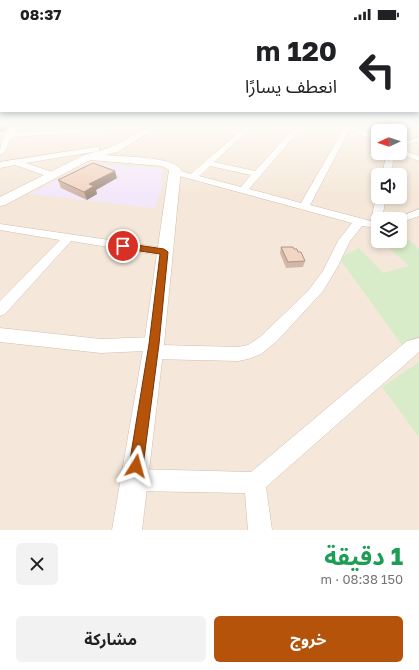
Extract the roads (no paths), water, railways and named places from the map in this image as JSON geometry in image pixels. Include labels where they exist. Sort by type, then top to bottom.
[{"type":"street","points":[[0,165],[63,149]]},
{"type":"street","points":[[0,202],[52,175],[86,149]]},
{"type":"street","points":[[96,149],[98,152],[109,152],[114,149]]},
{"type":"street","points":[[125,149],[172,166],[175,172],[153,348],[127,530]]},
{"type":"street","points":[[193,176],[223,149]]},
{"type":"street","points":[[243,190],[279,149]]},
{"type":"street","points":[[304,207],[337,149]]},
{"type":"street","points":[[407,154],[419,159]]},
{"type":"street","points":[[17,162],[52,175]]},
{"type":"street","points":[[208,163],[257,174]]},
{"type":"street","points":[[175,172],[371,224]]},
{"type":"street","points":[[407,217],[419,212]]},
{"type":"street","points":[[0,335],[101,346],[238,354],[249,352],[265,342],[317,288],[328,274],[343,239],[360,222]]},
{"type":"street","points":[[0,227],[164,252]]},
{"type":"street","points":[[0,310],[68,238]]},
{"type":"street","points":[[134,480],[255,483],[413,346],[419,345]]},
{"type":"street","points":[[255,483],[260,530]]}]
